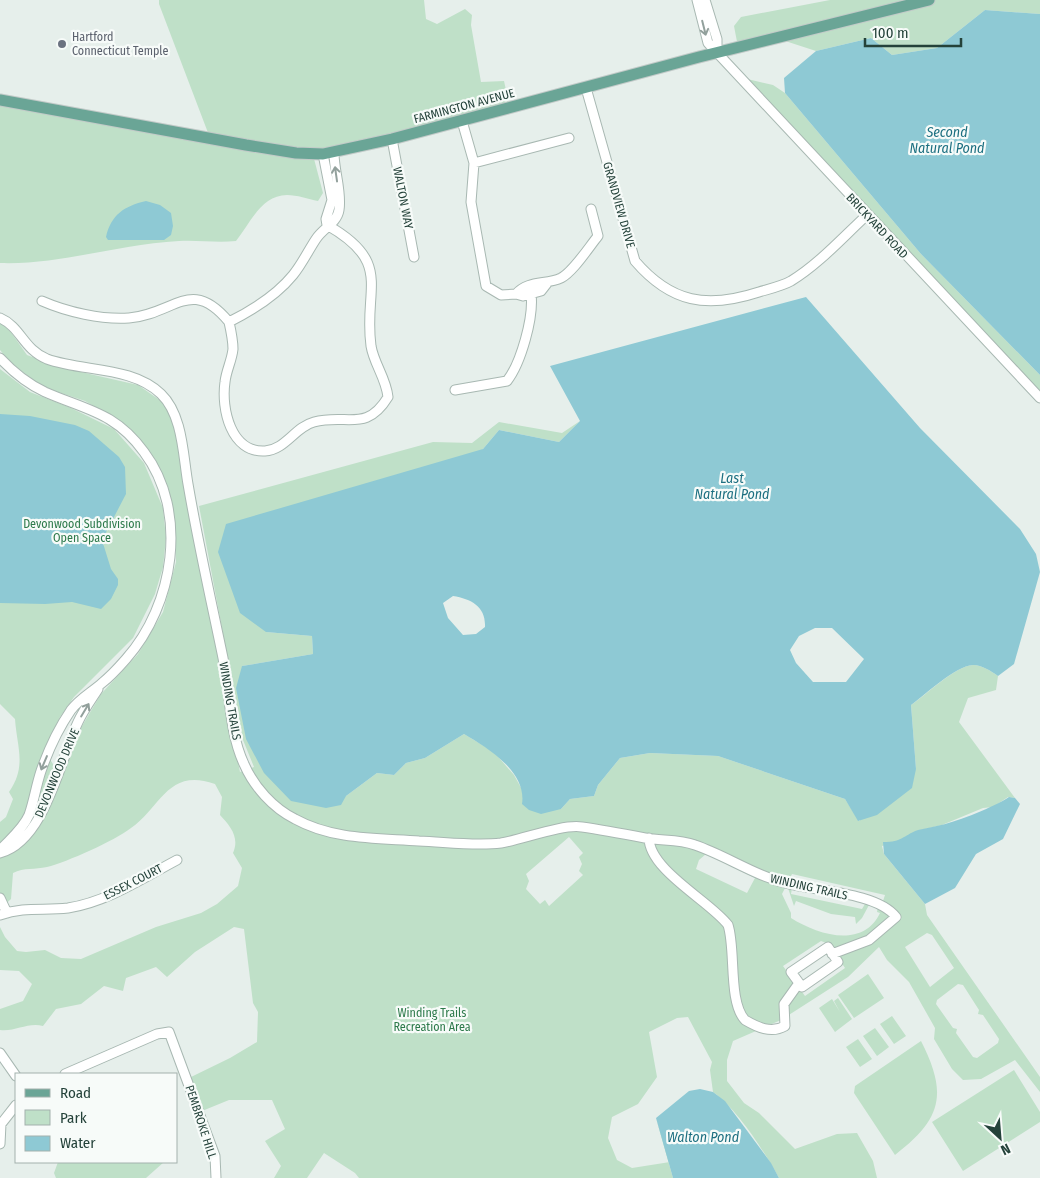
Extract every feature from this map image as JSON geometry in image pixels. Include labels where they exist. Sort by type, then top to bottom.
[{"type":"main road","name":"FARMINGTON AVENUE","points":[[0,100],[246,145],[296,153],[328,154],[462,121],[717,52],[929,0]]},
{"type":"street","name":"BRICKYARD ROAD","points":[[697,0],[708,43],[1040,398]]},
{"type":"street","points":[[705,0],[717,39],[717,52]]},
{"type":"street","name":"GRANDVIEW DRIVE","points":[[586,88],[635,261],[650,279],[671,292],[699,302],[728,300],[790,282],[809,268],[867,215]]},
{"type":"street","points":[[462,121],[474,163],[471,202],[486,286],[501,295],[516,294],[523,296],[541,291],[548,282]]},
{"type":"street","points":[[474,163],[569,138]]},
{"type":"street","name":"WALTON WAY","points":[[392,139],[414,257]]},
{"type":"street","points":[[229,322],[265,302],[279,290],[293,276],[327,225],[335,221],[339,211],[328,154]]},
{"type":"street","points":[[516,294],[531,285],[548,282],[566,274],[598,236],[591,208]]},
{"type":"street","points":[[42,301],[58,308],[113,318],[145,315],[193,298],[208,302],[229,322],[233,350],[224,385],[225,407],[230,429],[240,442],[252,450],[266,451],[279,447],[300,428],[312,422],[328,419],[363,419],[374,415],[388,397],[387,383],[372,348],[370,331],[373,290],[365,257],[358,246],[327,225]]},
{"type":"street","points":[[455,390],[507,381],[516,369],[532,309],[531,294]]},
{"type":"street","name":"WINDING TRAILS","points":[[0,318],[10,324],[25,344],[37,354],[60,362],[130,377],[151,386],[162,394],[172,409],[178,428],[197,539],[223,657],[240,754],[252,779],[280,810],[294,819],[324,832],[352,837],[482,844],[582,827],[690,843],[751,872],[785,883],[875,901],[891,910],[896,917],[869,940],[832,954],[828,947],[791,972],[799,983]]},
{"type":"street","name":"DEVONWOOD DRIVE","points":[[0,358],[34,386],[92,409],[117,425],[144,451],[162,485],[171,527],[170,562],[163,592],[139,641],[127,657],[102,683],[72,709],[55,739],[41,772],[28,816],[16,835],[0,852]]},
{"type":"street","name":"DEVONWOOD DRIVE","points":[[0,852],[18,844],[38,820],[78,722],[102,683]]},
{"type":"street","points":[[649,838],[650,846],[674,878],[728,925],[731,934],[732,969],[738,1007],[744,1020],[765,1029],[776,1030],[784,1026],[786,1019],[784,1004],[799,983],[802,987],[838,962],[832,954]]},
{"type":"street","name":"ESSEX COURT","points":[[3,914],[33,908],[68,908],[103,898],[177,860]]},
{"type":"street","points":[[0,898],[3,914]]},
{"type":"street","name":"PEMBROKE HILL","points":[[68,1073],[157,1034],[169,1032],[215,1156],[216,1178]]},
{"type":"street","points":[[0,1053],[15,1075]]},
{"type":"street","points":[[0,1144],[1,1124],[15,1106]]},
{"type":"green space","points":[[159,0],[424,0],[426,19],[437,24],[465,9],[472,15],[471,25],[481,82],[504,81],[510,108],[313,155],[323,193],[318,201],[299,196],[278,196],[263,205],[236,241],[157,243],[45,261],[0,263],[0,100],[210,138]]},
{"type":"green space","points":[[830,0],[903,0],[904,5],[929,0],[1040,0],[1040,14],[985,10],[937,48],[892,55],[871,38],[816,51],[776,38],[738,47],[734,26],[741,17]]},
{"type":"green space","points":[[739,77],[773,85],[785,93],[921,254],[1040,375],[1040,398]]},
{"type":"green space","name":"Winding Trails Recreation Area","points":[[0,322],[8,328],[27,355],[59,367],[138,385],[164,403],[171,413],[180,449],[240,772],[254,767],[243,740],[199,506],[433,442],[472,443],[499,422],[562,433],[580,421],[559,442],[499,430],[483,449],[266,632],[312,636],[313,654],[242,666],[346,796],[377,773],[394,775],[406,763],[425,758],[464,734],[494,752],[514,775],[524,793],[561,809],[570,799],[594,796],[598,785],[620,758],[650,753],[718,756],[845,799],[859,821],[916,769],[911,705],[949,675],[966,667],[980,666],[998,676],[996,690],[968,698],[959,722],[1015,798],[1008,797],[993,807],[983,808],[942,825],[917,831],[900,841],[882,846],[884,854],[925,904],[927,915],[1040,1077],[1040,1092],[1015,1060],[981,1079],[963,1080],[952,1069],[934,1039],[935,1028],[909,982],[887,960],[879,947],[848,977],[781,1020],[733,1041],[727,1060],[727,1081],[744,1103],[759,1113],[795,1149],[837,1134],[857,1133],[873,1161],[877,1178],[779,1178],[741,1120],[713,1092],[710,1070],[712,1062],[688,1017],[677,1018],[649,1032],[657,1077],[638,1104],[612,1117],[608,1138],[617,1160],[632,1168],[669,1162],[673,1178],[359,1178],[355,1173],[324,1153],[307,1178],[274,1178],[281,1166],[265,1141],[285,1129],[272,1100],[229,1100],[202,1111],[191,1077],[257,1042],[258,1012],[253,1003],[244,929],[234,927],[195,952],[167,977],[156,967],[126,978],[123,991],[104,986],[81,1004],[56,1009],[43,1026],[32,1025],[11,1030],[0,1030],[0,1009],[23,1001],[32,984],[19,971],[0,970],[0,927],[5,937],[17,951],[45,950],[61,958],[81,959],[156,927],[201,913],[217,904],[238,886],[242,868],[233,853],[235,837],[233,832],[220,815],[222,797],[215,784],[199,780],[186,781],[176,785],[167,792],[131,828],[114,839],[66,861],[43,868],[21,870],[13,873],[11,899],[0,909],[0,822],[6,817],[13,799],[9,792],[18,774],[20,757],[15,719],[0,704],[0,369],[30,392],[71,408],[114,429],[144,463],[163,508],[166,538],[163,567],[155,594],[133,638],[74,697],[60,717],[44,750],[60,775],[79,731],[101,694],[138,654],[163,612],[176,562],[175,529],[168,487],[155,459],[125,424],[85,401],[43,387],[11,363],[0,350]],"holes":[[[569,837],[583,853],[579,857],[582,864],[579,871],[583,875],[549,906],[545,900],[540,904],[526,889],[529,881],[526,874]],[[706,854],[755,878],[747,893],[696,869],[699,860]],[[792,874],[885,895],[881,907],[878,906],[877,912],[880,913],[872,924],[863,931],[851,935],[839,935],[814,929],[791,918],[791,913],[782,894]],[[927,933],[932,935],[954,968],[930,987],[905,947]],[[821,941],[829,944],[845,968],[805,996],[783,966]],[[958,984],[963,985],[979,1010],[978,1014],[983,1015],[999,1039],[998,1043],[977,1058],[973,1057],[956,1033],[957,1029],[953,1028],[936,1004],[937,1000]]]},
{"type":"green space","points":[[788,888],[792,888],[791,894],[862,909],[865,904],[869,905],[862,918],[856,924],[855,917],[831,914],[796,901],[794,906]]},
{"type":"green space","points":[[868,974],[884,998],[854,1018],[838,995]]},
{"type":"green space","points":[[838,998],[852,1019],[835,1032],[819,1008],[832,999],[840,1012],[834,1001]]},
{"type":"green space","points":[[892,1016],[906,1036],[894,1044],[880,1024]]},
{"type":"green space","points":[[875,1028],[889,1047],[877,1056],[863,1036]]},
{"type":"green space","points":[[858,1039],[872,1059],[860,1067],[846,1047]]},
{"type":"green space","points":[[921,1041],[935,1076],[936,1104],[931,1117],[923,1129],[895,1155],[854,1093],[855,1086]]},
{"type":"green space","points":[[1014,1070],[1040,1112],[1040,1122],[963,1171],[932,1122]]},
{"type":"green space","points":[[656,1118],[670,1162],[669,1162]]},
{"type":"green space","points":[[58,1163],[163,1163],[146,1178],[56,1178],[54,1173]]},
{"type":"water","name":"Second Natural Pond","points":[[985,10],[1040,14],[1040,375],[921,254],[785,93],[784,78],[816,51],[871,38],[892,55],[937,48]]},
{"type":"water","points":[[146,201],[160,205],[171,213],[173,226],[171,235],[164,240],[108,240],[106,237],[108,229],[115,217],[125,209]]},
{"type":"water","name":"Last Natural Pond","points":[[806,297],[920,428],[1020,529],[1036,554],[1040,572],[1014,664],[998,676],[980,666],[973,665],[958,670],[911,705],[916,769],[912,788],[877,815],[858,821],[845,799],[718,756],[650,753],[620,758],[598,785],[594,796],[570,799],[561,809],[541,814],[529,810],[522,804],[522,792],[518,782],[504,762],[484,746],[464,734],[425,758],[406,763],[394,775],[377,773],[346,796],[341,805],[326,808],[291,801],[264,773],[246,739],[236,688],[242,666],[313,654],[312,636],[266,632],[240,613],[218,552],[226,524],[483,449],[499,430],[559,442],[580,421],[550,366]],"holes":[[[453,596],[466,599],[477,605],[483,614],[485,627],[476,634],[463,635],[448,618],[443,603]],[[815,628],[832,628],[864,659],[846,682],[813,682],[796,663],[790,650],[799,636]]]},
{"type":"water","points":[[0,414],[30,416],[75,425],[89,431],[119,457],[125,467],[126,494],[102,540],[111,569],[118,579],[118,585],[111,599],[101,609],[72,602],[45,604],[0,603]]},
{"type":"water","points":[[1009,797],[1015,798],[1020,804],[1003,839],[976,854],[955,888],[925,904],[884,854],[883,842],[899,840],[918,830],[966,817]]},
{"type":"water","name":"Walton Pond","points":[[700,1089],[713,1092],[725,1101],[771,1163],[779,1178],[673,1178],[656,1118],[689,1091]]},
{"type":"place","name":"Hartford Connecticut Temple","points":[[62,44]]},
{"type":"park label","name":"Devonwood Subdivision Open Space","points":[[82,531]]}]
